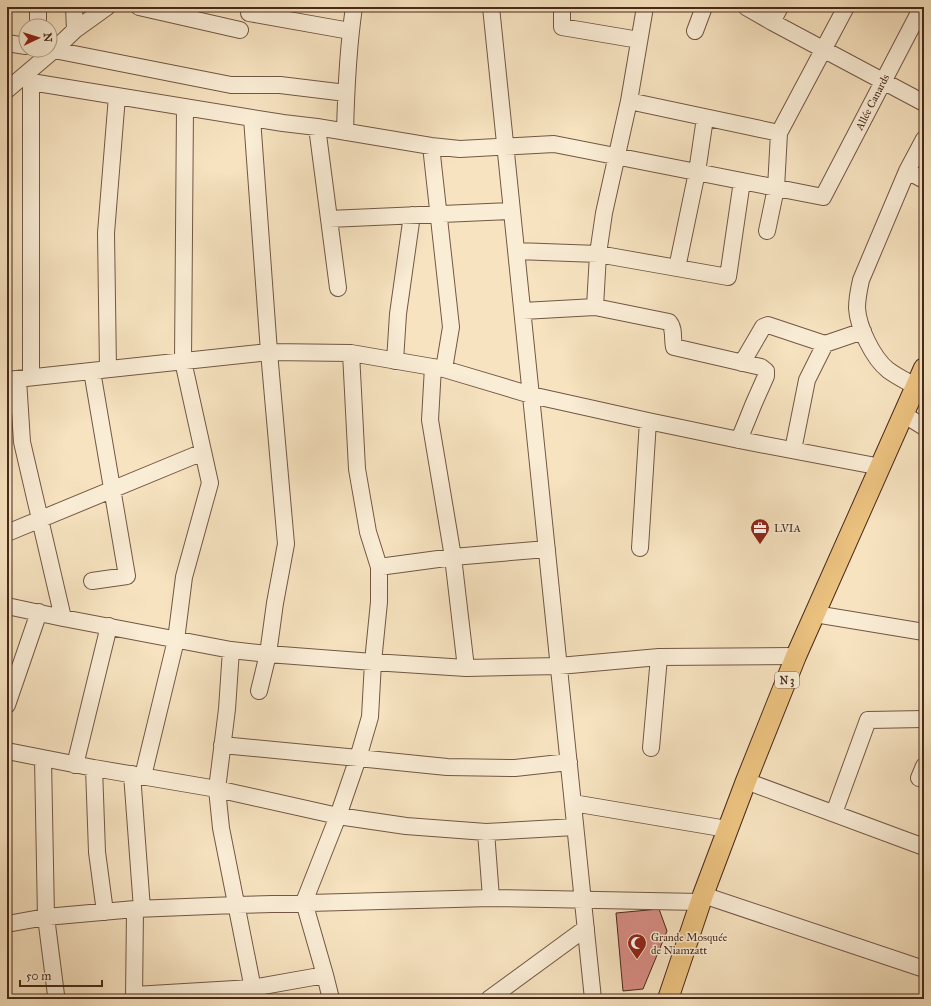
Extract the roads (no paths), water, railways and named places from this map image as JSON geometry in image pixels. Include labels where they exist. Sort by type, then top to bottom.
[{"type":"main road","name":"N 3","points":[[668,999],[701,898],[796,656],[924,368]]},
{"type":"street","points":[[38,7],[38,18]]},
{"type":"street","points":[[74,7],[75,30]]},
{"type":"street","points":[[58,43],[107,7]]},
{"type":"street","points":[[139,7],[240,30]]},
{"type":"street","points":[[250,7],[249,13],[350,31]]},
{"type":"street","points":[[345,132],[350,31],[354,7]]},
{"type":"street","points":[[491,7],[593,999]]},
{"type":"street","points":[[562,7],[562,27],[639,40]]},
{"type":"street","points":[[595,307],[598,254],[604,213],[629,101],[645,7]]},
{"type":"street","points":[[695,32],[704,7]]},
{"type":"street","points":[[746,7],[924,103]]},
{"type":"street","points":[[772,22],[780,7]]},
{"type":"street","points":[[768,231],[776,188],[778,133],[846,7]]},
{"type":"street","name":"Allée Canards","points":[[776,188],[823,197],[882,81],[922,7]]},
{"type":"street","points":[[7,43],[18,45]]},
{"type":"street","points":[[58,56],[231,85],[280,85],[346,93]]},
{"type":"street","points":[[7,90],[28,79],[41,58]]},
{"type":"street","points":[[28,79],[117,96],[431,146],[460,149],[554,144],[776,188]]},
{"type":"street","points":[[28,79],[18,379],[22,442],[62,618]]},
{"type":"street","points":[[108,369],[106,233],[117,96]]},
{"type":"street","points":[[629,101],[778,133]]},
{"type":"street","points":[[185,107],[183,361],[210,483],[184,577],[176,640],[138,775],[139,909],[134,997],[253,993],[325,974]]},
{"type":"street","points":[[252,118],[268,352],[286,544],[275,603],[268,654],[259,691]]},
{"type":"street","points":[[677,268],[705,118]]},
{"type":"street","points":[[317,127],[338,288]]},
{"type":"street","points":[[915,386],[889,371],[878,361],[863,331],[857,308],[861,280],[907,171],[924,139]]},
{"type":"street","points":[[431,146],[452,327],[438,368],[430,420],[453,556],[466,668]]},
{"type":"street","points":[[907,171],[924,180]]},
{"type":"street","points":[[516,251],[598,254],[728,277],[742,181]]},
{"type":"street","points":[[329,219],[512,211]]},
{"type":"street","points":[[395,361],[398,314],[412,215]]},
{"type":"street","points":[[522,310],[595,307],[669,322],[673,331],[672,341],[674,347],[761,367],[766,371],[766,376],[739,440]]},
{"type":"street","points":[[742,363],[763,327],[768,325],[825,344],[863,331]]},
{"type":"street","points":[[793,450],[807,380],[825,344]]},
{"type":"street","points":[[18,379],[268,352],[351,353],[438,368],[531,395],[648,421],[881,467]]},
{"type":"street","points":[[331,999],[304,902],[338,816],[370,717],[373,662],[379,602],[379,567],[368,532],[357,469],[351,353]]},
{"type":"street","points":[[92,371],[127,576],[92,581]]},
{"type":"street","points":[[903,414],[924,427]]},
{"type":"street","points":[[640,548],[648,421]]},
{"type":"street","points":[[7,534],[203,452]]},
{"type":"street","points":[[379,567],[453,556],[547,549]]},
{"type":"street","points":[[7,606],[231,650],[466,668],[559,666],[659,657],[796,656]]},
{"type":"street","points":[[7,705],[40,612]]},
{"type":"street","points":[[815,614],[924,632]]},
{"type":"street","points":[[75,765],[109,626]]},
{"type":"street","points":[[231,650],[227,709],[217,789],[221,828],[253,993]]},
{"type":"street","points":[[651,748],[659,657]]},
{"type":"street","points":[[834,813],[868,720],[924,719]]},
{"type":"street","points":[[222,745],[455,768],[515,768],[569,762]]},
{"type":"street","points":[[7,752],[217,789],[338,816],[406,826],[486,832],[575,827]]},
{"type":"street","points":[[43,759],[46,917],[56,995],[58,999]]},
{"type":"street","points":[[94,768],[97,852],[105,912]]},
{"type":"street","points":[[746,781],[924,847]]},
{"type":"street","points":[[573,803],[727,829]]},
{"type":"street","points":[[486,832],[491,898]]},
{"type":"street","points":[[7,924],[46,917],[139,909],[236,904],[491,898],[583,900],[701,898],[924,969]]},
{"type":"street","points":[[489,999],[586,928]]},
{"type":"place","name":"LVIA","points":[[760,545]]},
{"type":"place","name":"Grande Mosquée de Niamzatt","points":[[637,960]]}]
